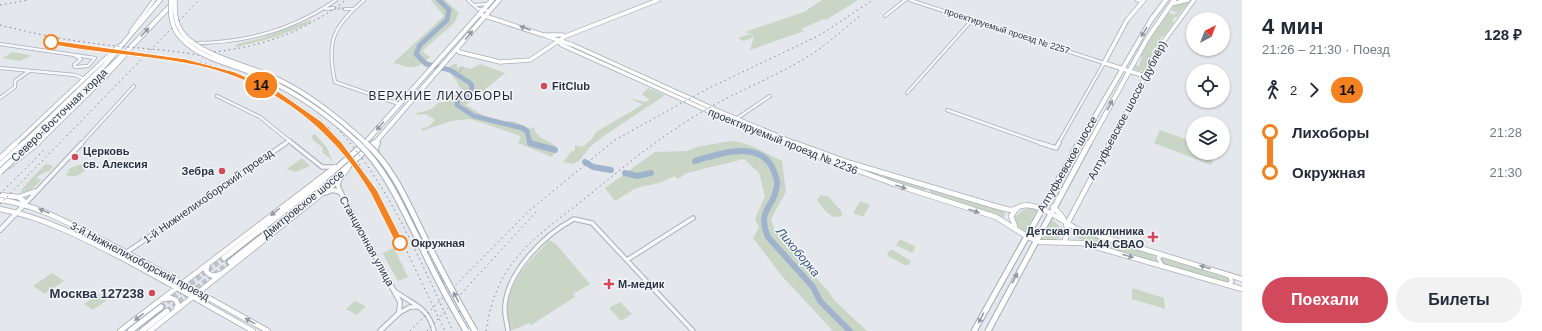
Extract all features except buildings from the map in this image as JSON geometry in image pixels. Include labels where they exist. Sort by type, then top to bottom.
[{"type":"main road","name":"Северо-Восточная хорда","points":[[0,165],[118,53],[160,0]]},
{"type":"main road","points":[[171,0],[170,20],[174,30],[190,46],[204,54],[276,83],[339,126],[357,141],[374,160],[396,192],[432,269],[466,331]]},
{"type":"main road","name":"Северо-Восточная хорда","points":[[0,172],[130,48],[176,0]]},
{"type":"main road","name":"Северо-Восточная хорда","points":[[176,0],[174,7],[175,18],[179,28],[195,44],[209,52],[254,69],[286,84],[343,124],[362,139],[379,157],[401,190],[439,266],[475,331]]},
{"type":"main road","name":"Дмитровское шоссе","points":[[224,258],[314,188],[351,156],[492,0]]},
{"type":"main road","name":"Дмитровское шоссе","points":[[230,262],[350,167],[383,133],[452,56],[499,0]]},
{"type":"main road","points":[[457,49],[462,53],[493,61],[520,61],[534,58],[565,35],[658,0]]},
{"type":"main road","name":"Алтуфьевское шоссе","points":[[974,331],[1041,208],[1122,68],[1152,18],[1166,0]]},
{"type":"main road","name":"Алтуфьевское шоссе","points":[[988,331],[1035,241],[1129,70],[1159,20],[1174,0]]},
{"type":"main road","points":[[1171,4],[1188,0]]},
{"type":"main road","name":"Алтуфьевское шоссе (дублёр)","points":[[1064,242],[1067,237],[1067,224],[1170,29],[1193,0]]},
{"type":"main road","points":[[1143,1],[1127,20],[1104,63],[1145,76]]},
{"type":"main road","points":[[0,158],[96,69],[150,14]]},
{"type":"main road","name":"проектируемый проезд № 2236","points":[[479,14],[486,15],[567,43],[736,119],[815,150],[1006,209],[1017,209],[1026,206],[1041,208]]},
{"type":"main road","points":[[546,36],[565,35]]},
{"type":"main road","points":[[565,35],[563,39],[567,43]]},
{"type":"main road","name":"проектируемый проезд № 2236","points":[[558,40],[562,45],[741,125],[886,182],[1005,220],[1016,228]]},
{"type":"main road","points":[[552,44],[562,45]]},
{"type":"main road","points":[[0,172],[21,157],[105,78],[130,48]]},
{"type":"main road","points":[[452,56],[462,53]]},
{"type":"main road","points":[[120,331],[159,305],[176,288],[322,176],[351,156]]},
{"type":"main road","points":[[142,331],[194,297],[227,271],[339,180],[350,167]]},
{"type":"main road","points":[[0,195],[18,196],[24,201],[24,205]]},
{"type":"main road","name":"3-й Нижнелихоборский проезд","points":[[0,200],[24,205],[64,220],[127,252],[268,331]]},
{"type":"main road","points":[[1041,208],[1067,214],[1073,213]]},
{"type":"main road","name":"3-й Нижнелихоборский проезд","points":[[0,209],[18,212],[59,225],[194,297],[253,331]]},
{"type":"main road","points":[[1017,209],[1011,216],[1016,228],[1025,239],[1047,243],[1082,243],[1242,289]]},
{"type":"main road","points":[[1052,210],[1067,224],[1221,271],[1242,279]]},
{"type":"main road","points":[[1058,211],[1067,224]]},
{"type":"main road","points":[[212,261],[206,268],[208,274],[216,276],[227,271]]},
{"type":"main road","points":[[130,331],[167,298],[175,300],[178,305],[150,331]]},
{"type":"street","points":[[123,42],[154,0]]},
{"type":"street","points":[[186,43],[221,43],[252,39],[298,23],[326,8],[336,0]]},
{"type":"street","points":[[364,0],[337,25],[333,34],[331,53],[335,82],[350,89],[399,104]]},
{"type":"street","points":[[468,0],[482,10],[490,11]]},
{"type":"street","points":[[885,16],[905,0]]},
{"type":"street","name":"проектируемый проезд № 2257","points":[[910,0],[1104,63]]},
{"type":"street","points":[[1137,0],[1143,1]]},
{"type":"street","points":[[474,5],[488,4]]},
{"type":"street","points":[[326,8],[334,8]]},
{"type":"street","points":[[345,9],[354,9]]},
{"type":"street","points":[[907,93],[972,20]]},
{"type":"street","points":[[0,44],[95,58],[88,66],[75,67],[74,65],[81,59],[75,56]]},
{"type":"street","points":[[947,110],[1056,148],[1104,63]]},
{"type":"street","points":[[0,68],[83,77],[83,81]]},
{"type":"street","points":[[75,76],[86,74],[96,69]]},
{"type":"street","points":[[0,98],[15,87],[15,81],[29,71]]},
{"type":"street","points":[[0,230],[134,86]]},
{"type":"street","points":[[217,96],[260,117],[322,167],[328,168],[337,166]]},
{"type":"street","name":"проектируемый проезд № 2236","points":[[736,119],[770,96]]},
{"type":"street","points":[[383,133],[377,146],[378,160],[399,191],[448,296],[470,331]]},
{"type":"street","name":"1-й Нижнелихоборский проезд","points":[[127,252],[290,140]]},
{"type":"street","points":[[322,167],[322,176]]},
{"type":"street","points":[[886,182],[882,179],[882,175],[889,174]]},
{"type":"street","name":"Станционная улица","points":[[339,180],[338,186],[341,193],[396,292],[427,312],[434,331]]},
{"type":"street","points":[[18,196],[25,196],[38,188]]},
{"type":"street","points":[[936,199],[929,194],[928,191],[930,189],[938,189]]},
{"type":"street","points":[[321,195],[333,190],[341,193]]},
{"type":"street","points":[[627,260],[693,218]]},
{"type":"street","points":[[508,331],[505,306],[508,290],[525,262],[549,236],[572,220],[592,223],[692,331]]},
{"type":"street","points":[[1168,256],[1160,255],[1158,258],[1159,262],[1168,268]]},
{"type":"street","points":[[1221,271],[1230,276],[1232,282],[1228,284],[1221,284]]},
{"type":"street","points":[[396,292],[400,304],[399,313]]},
{"type":"street","points":[[380,331],[399,313],[410,308],[421,307]]},
{"type":"green space","points":[[431,0],[445,0],[459,13],[454,23],[422,51],[430,57],[421,65],[409,67],[393,63],[444,16]]},
{"type":"green space","points":[[822,0],[858,0],[826,20],[824,19],[801,29],[804,31],[750,50],[754,37],[743,41],[738,38],[750,34],[755,37],[752,34],[745,32],[804,12]]},
{"type":"green space","points":[[1190,1],[1177,17],[1175,17],[1172,21],[1174,22],[1164,36],[1162,36],[1158,43],[1160,44],[1144,72],[1133,69],[1134,66],[1137,65],[1144,70],[1139,66],[1142,57],[1140,56],[1159,22],[1168,12],[1175,15],[1175,13],[1178,13],[1170,10],[1173,8],[1172,5]]},
{"type":"green space","points":[[310,20],[312,21],[308,24],[276,37],[237,47],[235,46],[237,44],[262,38]]},
{"type":"green space","points":[[12,52],[31,56],[20,61],[3,58]]},
{"type":"green space","points":[[453,64],[457,64],[457,69],[460,66],[471,69],[480,64],[505,73],[466,105],[486,117],[504,123],[513,121],[531,129],[534,126],[539,136],[557,148],[552,157],[518,143],[521,138],[518,135],[470,119],[451,121],[422,131],[422,128],[428,127],[435,120],[426,114],[417,115],[416,113],[430,110],[438,103],[449,101],[450,98],[463,90],[452,76],[456,72],[449,68]]},
{"type":"green space","points":[[648,88],[665,95],[602,137],[590,147],[579,161],[572,164],[563,162],[571,152],[575,150],[575,145],[582,147],[592,139],[596,132],[642,105],[633,99],[645,102],[650,100],[642,94]]},
{"type":"green space","points":[[1160,130],[1186,139],[1186,155],[1154,143]]},
{"type":"green space","points":[[315,134],[327,148],[332,160],[322,152],[323,148],[313,140],[311,136]]},
{"type":"green space","points":[[730,141],[744,143],[782,161],[786,192],[771,219],[775,232],[791,245],[795,255],[829,292],[834,300],[867,331],[833,331],[781,275],[753,238],[759,227],[755,219],[765,196],[759,173],[744,159],[687,173],[678,179],[675,176],[659,183],[636,188],[615,201],[605,188],[655,152],[687,151],[697,147]]},
{"type":"green space","points":[[302,158],[310,166],[296,172],[287,169]]},
{"type":"green space","points":[[1198,160],[1213,160],[1211,165]]},
{"type":"green space","points":[[46,164],[53,166],[50,170],[38,176],[37,179],[42,179],[35,186],[30,190],[21,192],[36,173]]},
{"type":"green space","points":[[83,164],[87,167],[80,174],[72,177],[66,175],[70,168]]},
{"type":"green space","points":[[885,176],[928,188],[925,189],[926,193],[886,180]]},
{"type":"green space","points":[[930,190],[1005,212],[1004,218],[934,196],[929,192]]},
{"type":"green space","points":[[821,195],[829,197],[842,212],[842,216],[834,217],[827,212],[817,200]]},
{"type":"green space","points":[[860,201],[870,205],[863,217],[853,213]]},
{"type":"green space","points":[[1031,208],[1037,209],[1025,232],[1017,226],[1014,217],[1023,210]]},
{"type":"green space","points":[[1052,219],[1061,228],[1061,236],[1054,241],[1041,240]]},
{"type":"green space","points":[[1073,230],[1155,254],[1154,256],[1156,262],[1077,238],[1073,234]]},
{"type":"green space","points":[[900,239],[916,247],[912,253],[896,245]]},
{"type":"green space","points":[[549,240],[555,243],[590,284],[573,294],[575,297],[531,325],[529,323],[513,330],[509,329],[508,304],[513,286],[523,269]]},
{"type":"green space","points":[[394,248],[408,277],[398,281],[383,254],[381,254]]},
{"type":"green space","points":[[890,250],[893,250],[911,261],[909,265],[905,265],[888,256],[887,253]]},
{"type":"green space","points":[[1163,256],[1223,274],[1229,277],[1230,281],[1225,282],[1163,264],[1160,258]]},
{"type":"green space","points":[[52,273],[64,281],[45,294],[33,286]]},
{"type":"green space","points":[[1132,288],[1164,298],[1165,309],[1132,299]]},
{"type":"green space","points":[[98,294],[107,300],[93,310],[84,304]]},
{"type":"green space","points":[[355,301],[366,306],[357,315],[346,309]]},
{"type":"green space","points":[[620,302],[632,314],[621,321],[609,308]]},
{"type":"waterway","name":"Лихоборка","points":[[439,0],[449,10],[447,20],[420,45],[416,54],[426,64],[450,70],[470,83],[472,86],[470,95],[458,100],[457,105],[474,116],[522,128],[527,131],[530,143]]},
{"type":"waterway","points":[[457,74],[463,67]]},
{"type":"waterway","name":"Лихоборка","points":[[530,143],[555,150]]},
{"type":"waterway","name":"Лихоборка","points":[[695,161],[714,155],[736,151],[747,151],[766,159],[772,167],[777,183],[776,193],[765,214],[765,228],[768,237],[813,287],[820,301],[850,331]]},
{"type":"waterway","name":"Лихоборка","points":[[585,162],[593,167],[611,170]]},
{"type":"waterway","name":"Лихоборка","points":[[625,173],[637,176],[651,173]]},
{"type":"tunnel","points":[[334,8],[345,9]]},
{"type":"tunnel","points":[[161,307],[224,258]]},
{"type":"tunnel","points":[[167,311],[230,262]]},
{"type":"railway","points":[[0,5],[29,0]]},
{"type":"railway","points":[[179,21],[199,0]]},
{"type":"railway","points":[[199,53],[239,48],[277,38],[312,22],[346,0]]},
{"type":"railway","points":[[439,302],[530,210],[615,140],[707,89],[820,35],[873,0]]},
{"type":"railway","points":[[486,331],[491,307],[498,287],[508,270],[519,255],[548,228],[626,165],[669,133],[713,105],[781,72],[807,57],[862,14]]},
{"type":"railway","points":[[0,25],[80,41],[151,49]]},
{"type":"railway","points":[[151,49],[175,25]]},
{"type":"railway","points":[[0,204],[151,49]]},
{"type":"railway","points":[[151,49],[206,57],[231,63],[253,71],[295,92],[331,121],[374,175],[409,237],[439,302]]},
{"type":"railway","points":[[168,58],[205,66]]},
{"type":"railway","points":[[200,62],[252,81],[284,97],[330,129]]},
{"type":"railway","points":[[322,127],[339,145],[359,172]]},
{"type":"railway","points":[[0,194],[44,150]]},
{"type":"railway","points":[[359,164],[388,212],[434,307]]},
{"type":"railway","points":[[444,312],[537,211]]},
{"type":"railway","points":[[434,307],[439,302]]},
{"type":"railway","points":[[439,302],[444,312]]},
{"type":"railway","points":[[410,331],[434,307]]},
{"type":"railway","points":[[434,307],[439,318]]},
{"type":"railway","points":[[439,318],[444,312]]},
{"type":"railway","points":[[444,312],[453,331]]},
{"type":"railway","points":[[427,331],[439,318]]},
{"type":"railway","points":[[439,318],[445,331]]},
{"type":"train","name":"14","points":[[51,42],[186,61],[246,78],[284,97],[319,124],[339,144],[374,192],[400,243]]},
{"type":"place","name":"FitClub","points":[[544,86]]},
{"type":"place","name":"Церковь св. Алексия","points":[[75,157]]},
{"type":"place","name":"Зебра","points":[[222,171]]},
{"type":"place","name":"Детская поликлиника №44 СВАО","points":[[1153,237]]},
{"type":"place","name":"Окружная","points":[[400,243]]},
{"type":"place","name":"М-медик","points":[[609,284]]},
{"type":"place","name":"Москва 127238","points":[[152,293]]},
{"type":"district","name":"ВЕРХНИЕ ЛИХОБОРЫ","points":[[441,96]]}]
